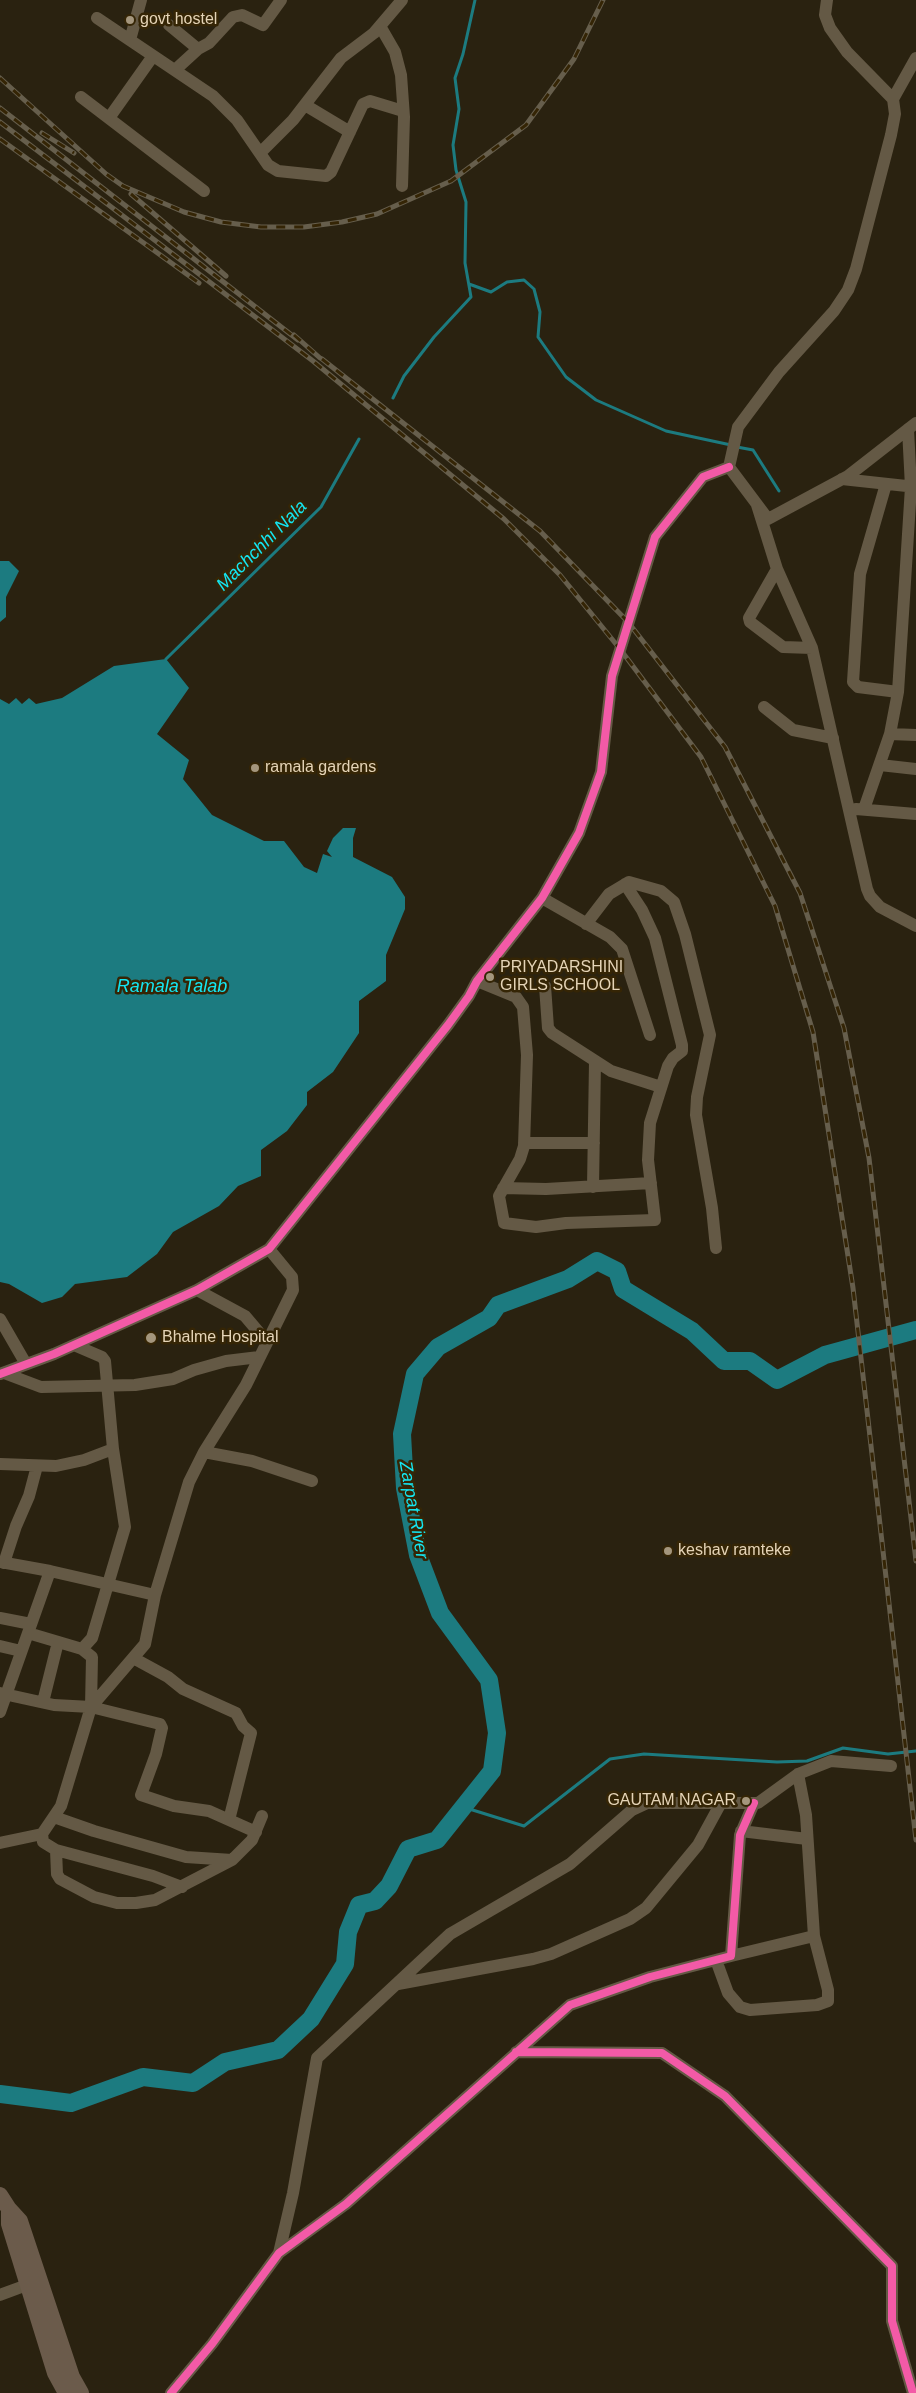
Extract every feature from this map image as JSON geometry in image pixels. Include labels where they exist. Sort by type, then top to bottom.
[{"type":"main road","points":[[4,2204],[20,2221],[55,2373],[66,2393]]},
{"type":"main road","points":[[34,2283],[72,2377],[81,2393]]},
{"type":"street","points":[[130,40],[142,0]]},
{"type":"street","points":[[174,70],[198,49],[207,44],[218,31],[236,16],[245,16],[260,24],[265,24],[282,0]]},
{"type":"street","points":[[260,153],[293,120],[341,58],[380,26],[402,0]]},
{"type":"street","points":[[728,467],[738,427],[779,372],[834,311],[848,290],[856,268],[891,135],[895,114],[893,99],[847,52],[830,28],[825,15],[827,0]]},
{"type":"street","points":[[98,18],[213,96],[226,108],[268,165],[278,171],[326,176],[330,172],[366,101],[403,111]]},
{"type":"street","points":[[169,25],[198,49]]},
{"type":"street","points":[[380,26],[399,63],[403,111],[402,186]]},
{"type":"street","points":[[109,118],[152,56]]},
{"type":"street","points":[[893,99],[916,58]]},
{"type":"street","points":[[81,97],[204,191]]},
{"type":"street","points":[[305,105],[350,132]]},
{"type":"street","points":[[728,467],[768,519],[842,479],[914,424]]},
{"type":"street","points":[[864,809],[890,734],[898,692],[914,487],[914,424]]},
{"type":"street","points":[[2,1374],[74,1345],[197,1290],[269,1249],[448,1025],[477,981],[542,898],[579,833],[601,772],[612,676],[655,537],[703,477],[728,467]]},
{"type":"street","points":[[842,479],[914,487]]},
{"type":"street","points":[[886,484],[860,574],[853,682],[858,687],[898,692]]},
{"type":"street","points":[[757,505],[777,569],[812,648],[870,896],[880,907],[916,926]]},
{"type":"street","points":[[777,569],[749,618],[750,622],[782,647],[812,648]]},
{"type":"street","points":[[764,707],[793,730],[833,738]]},
{"type":"street","points":[[890,734],[916,735]]},
{"type":"street","points":[[880,765],[916,769]]},
{"type":"street","points":[[848,808],[916,814]]},
{"type":"street","points":[[586,924],[605,898],[625,884],[633,883],[661,891],[674,902],[685,934],[710,1039],[697,1097],[696,1120],[712,1208],[716,1248]]},
{"type":"street","points":[[477,981],[516,997],[523,1007],[527,1055],[524,1144],[520,1160],[499,1196],[504,1223],[536,1226],[653,1220],[655,1218],[648,1160],[649,1126],[670,1061],[680,1052],[682,1045],[655,938],[642,910],[625,884]]},
{"type":"street","points":[[542,898],[610,937],[622,949],[650,1035]]},
{"type":"street","points":[[545,986],[550,1030],[611,1071],[661,1087]]},
{"type":"street","points":[[593,1187],[595,1062]]},
{"type":"street","points":[[524,1144],[594,1143]]},
{"type":"street","points":[[503,1188],[593,1187],[651,1183]]},
{"type":"street","points":[[91,1708],[145,1644],[155,1595],[178,1513],[189,1482],[204,1452],[246,1385],[291,1295],[292,1277],[269,1249]]},
{"type":"street","points":[[197,1290],[240,1313],[267,1342]]},
{"type":"street","points":[[0,1319],[26,1364]]},
{"type":"street","points":[[74,1345],[104,1359],[113,1449],[125,1527],[92,1638],[82,1649]]},
{"type":"street","points":[[2,1374],[41,1387],[108,1386],[173,1380],[194,1370],[221,1362],[259,1357]]},
{"type":"street","points":[[0,1464],[37,1466],[69,1464],[113,1449]]},
{"type":"street","points":[[204,1452],[252,1461],[312,1481]]},
{"type":"street","points":[[37,1466],[29,1496],[2,1562],[155,1595]]},
{"type":"street","points":[[0,1712],[3,1694],[21,1652],[50,1571]]},
{"type":"street","points":[[0,1618],[29,1628],[58,1642],[82,1649],[92,1657],[91,1708],[61,1806],[42,1834],[0,1843]]},
{"type":"street","points":[[43,1702],[58,1642]]},
{"type":"street","points":[[0,1646],[21,1652]]},
{"type":"street","points":[[134,1659],[168,1677],[183,1689],[236,1713],[243,1726],[250,1732],[251,1736],[229,1820]]},
{"type":"street","points":[[3,1694],[43,1702],[91,1708],[162,1726],[156,1754],[141,1793],[142,1796],[182,1808],[204,1809],[256,1832]]},
{"type":"street","points":[[279,2252],[293,2193],[317,2058],[450,1934],[570,1864],[639,1806],[655,1802],[722,1801],[754,1803],[762,1801],[798,1774],[831,1761],[891,1766]]},
{"type":"street","points":[[716,1960],[728,1994],[740,2007],[750,2010],[823,2004],[829,1995],[814,1936],[806,1815],[798,1774]]},
{"type":"street","points":[[398,1984],[551,1954],[630,1919],[646,1908],[698,1845],[722,1801]]},
{"type":"street","points":[[731,1956],[741,1832],[754,1803]]},
{"type":"street","points":[[56,1850],[57,1874],[60,1879],[94,1897],[117,1903],[141,1903],[155,1900],[232,1860],[249,1844],[262,1816]]},
{"type":"street","points":[[54,1818],[186,1857],[232,1860]]},
{"type":"street","points":[[741,1832],[807,1839]]},
{"type":"street","points":[[42,1834],[43,1842],[56,1850],[146,1874],[182,1887]]},
{"type":"street","points":[[171,2393],[212,2344],[279,2252],[346,2204],[570,2005],[650,1978],[814,1936]]},
{"type":"street","points":[[516,2052],[662,2053],[725,2096],[892,2266],[892,2321],[912,2393]]},
{"type":"street","points":[[0,2295],[34,2283]]},
{"type":"water","points":[[0,561],[9,561],[19,571],[6,597],[6,617],[0,622]]},
{"type":"water","name":"Ramala Talab","points":[[166,659],[189,688],[157,734],[189,760],[183,779],[212,815],[264,841],[284,841],[304,867],[317,873],[323,854],[332,857],[327,851],[333,838],[343,828],[356,828],[353,838],[353,857],[392,877],[405,897],[405,909],[386,955],[386,981],[359,1001],[359,1033],[333,1072],[307,1092],[307,1105],[287,1131],[261,1150],[261,1176],[238,1186],[219,1206],[173,1232],[157,1254],[127,1277],[75,1284],[62,1297],[42,1303],[9,1284],[0,1282],[0,699],[9,704],[16,698],[22,704],[29,698],[36,704],[62,698],[114,666]]},
{"type":"waterway","name":"Machchhi Nala","points":[[393,398],[404,376],[434,337],[471,297],[465,263],[466,202],[456,170],[453,145],[459,109],[455,78],[463,54],[475,0]]},
{"type":"waterway","points":[[469,284],[491,292],[507,282],[524,280],[534,289],[540,312],[538,337],[566,377],[596,400],[666,431],[731,445]]},
{"type":"waterway","name":"Machchhi Nala","points":[[166,659],[321,507],[359,439]]},
{"type":"waterway","points":[[737,447],[753,450],[779,491]]},
{"type":"waterway","name":"Zarpat River","points":[[0,2094],[71,2103],[143,2077],[193,2083],[225,2062],[278,2050],[311,2019],[345,1964],[348,1932],[359,1905],[375,1901],[389,1886],[408,1849],[437,1840],[492,1771],[497,1733],[489,1680],[440,1613],[418,1555],[405,1488],[402,1434],[415,1374],[438,1347],[489,1318],[498,1305],[568,1279],[597,1261],[617,1271],[623,1289],[692,1331],[724,1361],[750,1361],[777,1380],[825,1355],[916,1330]]},
{"type":"waterway","points":[[463,1807],[524,1826],[610,1759],[644,1754],[777,1762],[807,1761],[843,1748],[888,1754],[916,1751]]},
{"type":"railway","points":[[0,78],[106,174],[123,186],[184,212],[221,222],[261,227],[304,227],[342,222],[377,214],[451,181],[526,125],[574,59],[603,0]]},
{"type":"railway","points":[[0,108],[298,340]]},
{"type":"railway","points":[[0,122],[313,361],[504,519],[560,575],[620,649],[701,757],[775,906],[813,1032],[853,1288],[916,1840]]},
{"type":"railway","points":[[42,133],[74,153]]},
{"type":"railway","points":[[0,139],[199,283]]},
{"type":"railway","points":[[131,194],[226,276]]},
{"type":"railway","points":[[294,335],[320,358]]},
{"type":"railway","points":[[322,359],[540,531],[628,622],[725,747],[800,893],[844,1028],[869,1158],[916,1561]]},
{"type":"cycle path","points":[[0,1374],[54,1354],[197,1290],[269,1249],[448,1025],[469,996],[477,981],[542,898],[579,833],[601,772],[612,676],[655,537],[703,477],[729,467]]},
{"type":"cycle path","points":[[171,2393],[212,2344],[279,2253],[346,2204],[570,2005],[650,1977],[731,1956],[740,1835],[754,1803]]},
{"type":"cycle path","points":[[516,2052],[662,2053],[725,2096],[892,2266],[892,2321],[913,2393]]},
{"type":"place","name":"govt hostel","points":[[130,20]]},
{"type":"place","name":"ramala gardens","points":[[255,768]]},
{"type":"place","name":"PRIYADARSHINI GIRLS SCHOOL","points":[[490,977]]},
{"type":"place","name":"Bhalme Hospital","points":[[151,1338]]},
{"type":"place","name":"keshav ramteke","points":[[668,1551]]},
{"type":"place","name":"GAUTAM NAGAR","points":[[746,1801]]}]
